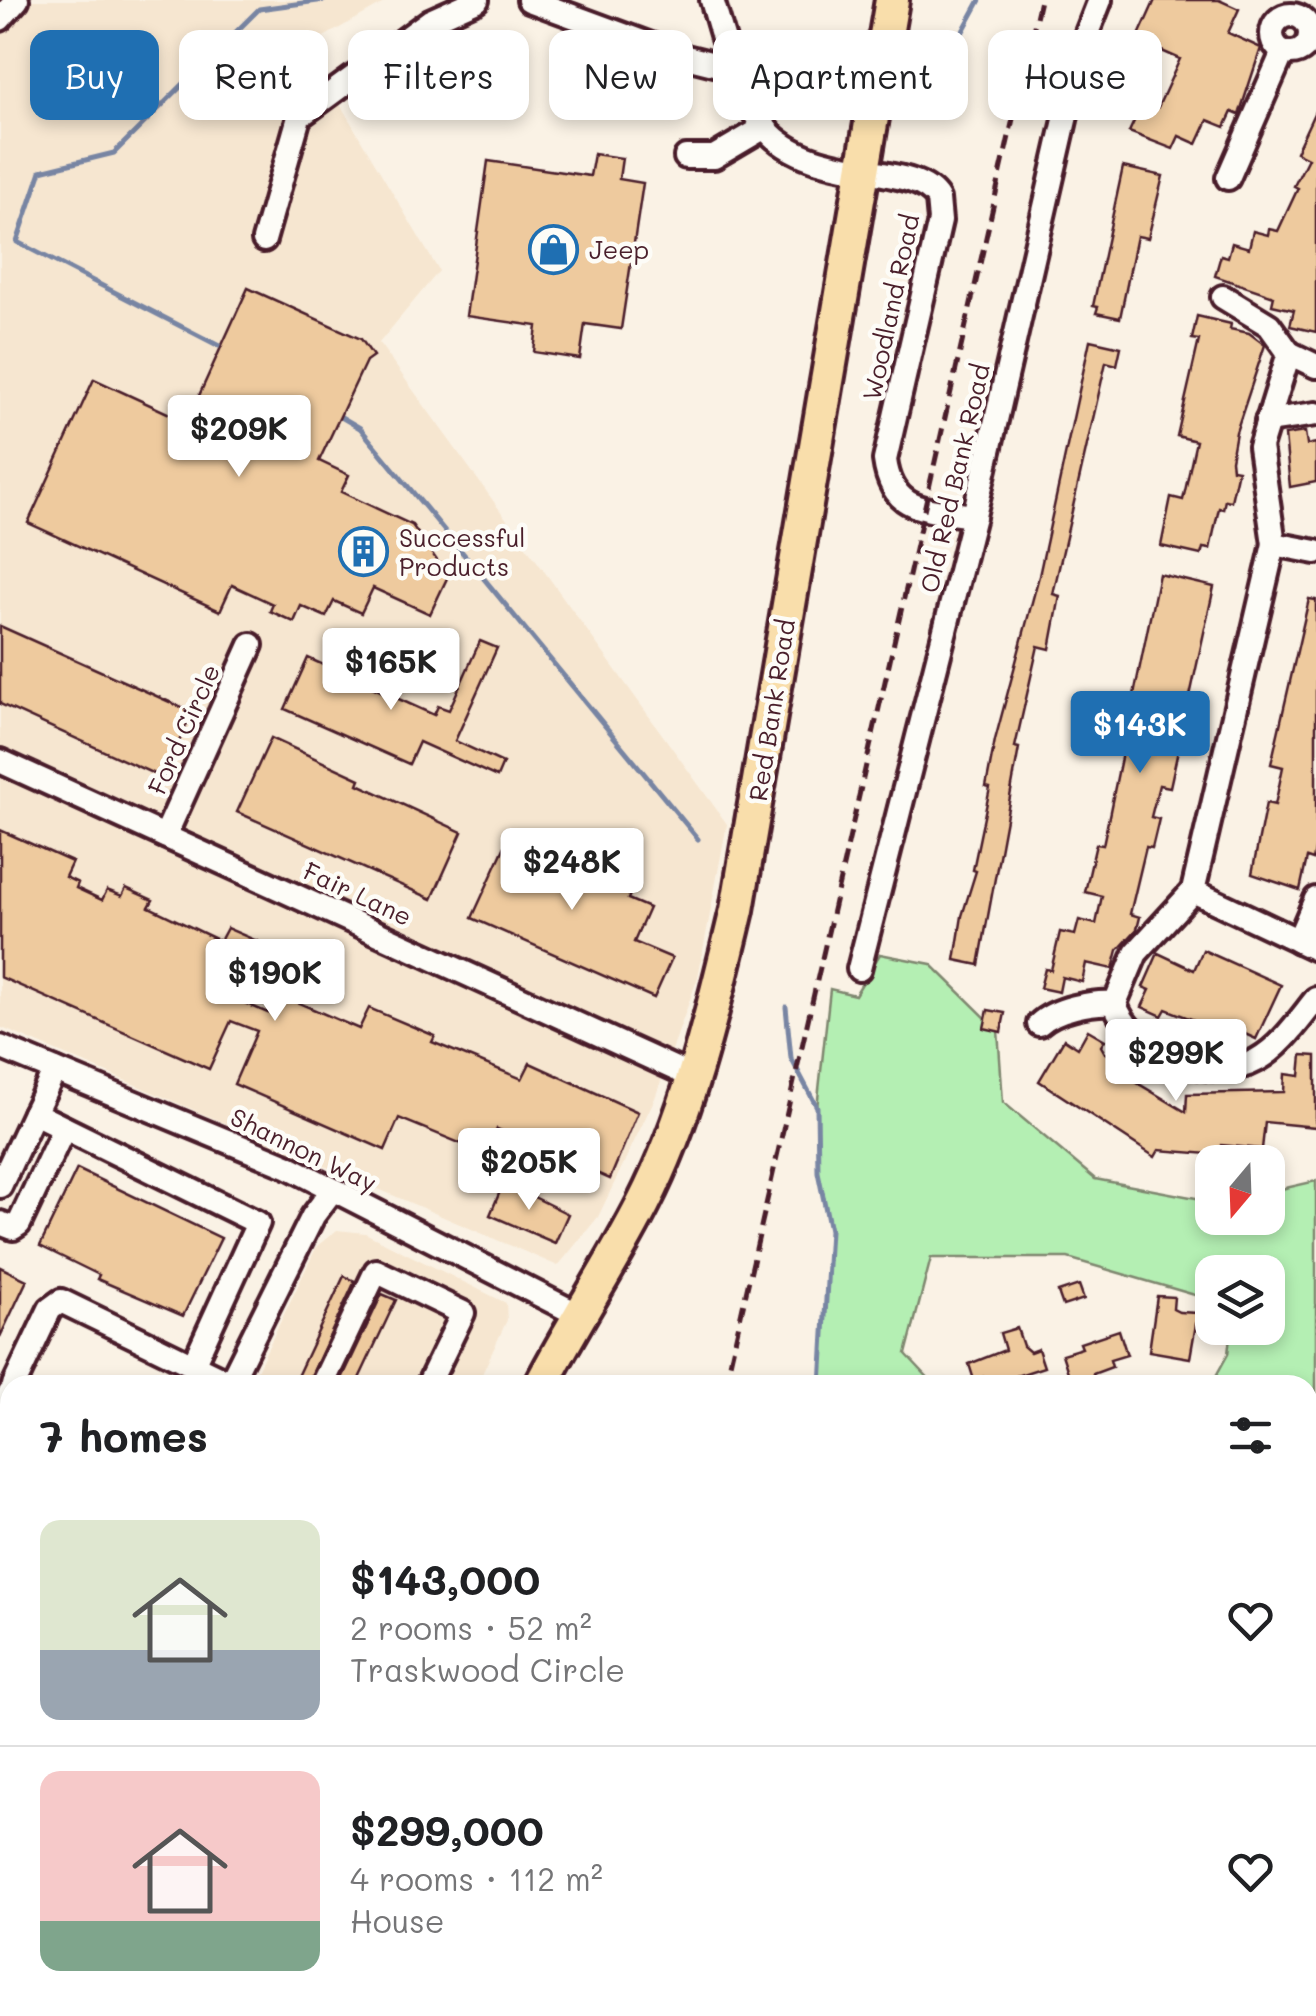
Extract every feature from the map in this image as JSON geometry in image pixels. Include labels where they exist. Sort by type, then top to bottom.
[{"type":"highway","name":"Red Bank Road","points":[[546,1375],[577,1314],[643,1205],[692,1077],[736,910],[892,0]]},
{"type":"street","points":[[0,19],[17,0]]},
{"type":"street","points":[[264,240],[299,117],[430,20],[477,0]]},
{"type":"street","points":[[529,0],[678,56],[713,64]]},
{"type":"street","name":"Woodland Road","points":[[712,0],[722,30]]},
{"type":"street","name":"Old Red Bank Road","points":[[859,969],[974,516],[1082,46],[1100,0]]},
{"type":"street","points":[[1278,8],[1303,20],[1312,46],[1283,52],[1274,43],[1272,30],[1278,8]]},
{"type":"street","points":[[1228,178],[1283,52]]},
{"type":"street","name":"Woodland Road","points":[[761,120],[765,127],[810,158],[864,174],[921,182],[932,189],[940,209],[885,460],[888,482],[901,500],[913,506],[974,516]]},
{"type":"street","points":[[686,157],[714,157],[765,127]]},
{"type":"street","points":[[1223,297],[1269,326],[1289,353],[1316,366]]},
{"type":"street","points":[[1289,353],[1260,447],[1274,544],[1193,891],[1136,954],[1115,1003],[1124,1024],[1136,1034],[1197,1067],[1226,1068],[1256,1061],[1305,1026],[1316,999]]},
{"type":"street","points":[[1267,420],[1316,414]]},
{"type":"street","points":[[1274,544],[1316,552]]},
{"type":"street","name":"Ford Circle","points":[[165,836],[252,645]]},
{"type":"street","name":"Fair Lane","points":[[0,761],[692,1077]]},
{"type":"street","points":[[1193,891],[1307,944],[1316,899]]},
{"type":"street","points":[[1038,1024],[1047,1017],[1089,1004],[1115,1003]]},
{"type":"street","name":"Shannon Way","points":[[0,1047],[287,1166],[330,1192],[577,1314]]},
{"type":"street","points":[[0,1186],[55,1070]]},
{"type":"street","points":[[34,1114],[258,1222],[193,1365]]},
{"type":"street","points":[[0,1224],[11,1228],[20,1224],[64,1128]]},
{"type":"street","points":[[234,1375],[313,1216],[330,1192]]},
{"type":"street","points":[[327,1375],[376,1271],[463,1313],[433,1375]]},
{"type":"street","points":[[19,1375],[50,1309],[62,1301],[212,1375]]},
{"type":"shaded area","points":[[0,0],[389,0],[328,35],[328,30],[179,30],[179,120],[328,120],[328,84],[439,271],[379,343],[727,824],[698,977],[655,1098],[598,1217],[558,1266],[0,1027]]},
{"type":"shaded area","points":[[337,1230],[365,1233],[506,1303],[507,1320],[482,1375],[255,1375],[317,1246]]},
{"type":"green space","points":[[880,954],[931,964],[998,1030],[1003,1102],[1095,1179],[1195,1198],[1195,1235],[1285,1235],[1285,1188],[1316,1181],[1316,1375],[1216,1375],[1229,1345],[1285,1345],[1285,1255],[1195,1255],[1195,1295],[1068,1258],[931,1258],[906,1354],[926,1375],[822,1375],[830,1230],[818,1172],[817,1108],[830,989],[855,995]]},
{"type":"building","points":[[1155,0],[1219,0],[1239,9],[1228,33],[1261,48],[1239,115],[1232,112],[1225,127],[1208,120],[1197,144],[1179,136],[1173,149],[1129,132],[1135,120],[1162,120],[1162,98],[1180,59],[1162,51],[1162,30],[1142,30]]},
{"type":"building","points":[[1316,109],[1316,332],[1290,326],[1294,310],[1272,305],[1274,296],[1215,276],[1221,255],[1228,257],[1232,243],[1249,248],[1253,231],[1268,235],[1269,229],[1278,231],[1308,158],[1296,152]]},
{"type":"building","name":"Jeep","points":[[594,154],[622,158],[619,179],[643,183],[621,329],[585,324],[580,359],[534,352],[537,326],[466,316],[488,161],[590,176]]},
{"type":"building","points":[[1123,167],[1163,176],[1148,238],[1137,236],[1120,318],[1096,313],[1098,307],[1093,306]]},
{"type":"building","points":[[248,288],[361,339],[373,356],[366,361],[319,461],[349,475],[341,492],[412,525],[448,576],[430,614],[373,588],[361,613],[334,601],[326,617],[301,606],[294,622],[270,611],[273,604],[232,585],[220,611],[28,523],[94,379],[187,422]]},
{"type":"building","points":[[1197,316],[1231,324],[1230,329],[1249,333],[1265,345],[1236,432],[1231,460],[1232,469],[1238,470],[1231,501],[1225,500],[1223,509],[1219,508],[1210,549],[1203,548],[1201,555],[1161,546],[1171,497],[1183,500],[1196,441],[1177,436],[1199,340],[1192,339]]},
{"type":"building","points":[[1090,340],[1121,347],[1117,365],[1106,362],[1053,594],[1060,596],[1050,649],[1038,646],[1015,747],[1019,748],[979,965],[955,960],[962,916],[976,871],[973,870],[990,788],[986,787],[995,740],[1039,576]]},
{"type":"building","points":[[1305,432],[1307,445],[1316,443],[1316,482],[1290,487],[1285,435]]},
{"type":"building","points":[[1159,574],[1214,587],[1170,787],[1159,785],[1151,817],[1159,819],[1152,848],[1146,847],[1130,914],[1140,917],[1137,929],[1118,950],[1113,969],[1086,963],[1082,982],[1062,977],[1059,992],[1040,988],[1045,969],[1051,970],[1060,932],[1075,935],[1079,920],[1096,924],[1102,896],[1085,892],[1096,844],[1103,845]]},
{"type":"building","points":[[1309,599],[1316,600],[1316,844],[1313,860],[1307,858],[1300,890],[1252,874],[1266,803],[1275,805],[1283,767],[1271,764]]},
{"type":"building","points":[[0,626],[192,712],[163,778],[0,704]]},
{"type":"building","points":[[480,641],[497,648],[455,741],[503,763],[497,777],[419,742],[409,764],[285,709],[308,658],[434,715],[438,706],[449,710]]},
{"type":"building","points":[[271,738],[462,832],[432,899],[237,812]]},
{"type":"building","points":[[0,830],[72,862],[65,877],[78,883],[76,888],[102,900],[107,890],[122,896],[126,888],[153,900],[149,907],[220,941],[227,928],[266,945],[240,1001],[268,1013],[276,993],[359,1029],[369,1008],[435,1036],[432,1042],[522,1079],[530,1063],[638,1112],[610,1179],[497,1129],[486,1154],[399,1118],[385,1150],[234,1084],[257,1031],[231,1021],[209,1069],[0,977]]},
{"type":"building","points":[[510,835],[578,866],[587,848],[618,861],[612,876],[634,885],[628,899],[649,908],[634,942],[672,958],[654,998],[472,918]]},
{"type":"building","points":[[1203,950],[1281,985],[1256,1039],[1234,1029],[1232,1035],[1166,1009],[1162,1016],[1142,1007],[1150,990],[1143,987],[1158,953],[1194,970]]},
{"type":"building","points":[[988,1010],[1005,1013],[1001,1032],[984,1028]]},
{"type":"building","points":[[1088,1030],[1105,1040],[1101,1046],[1105,1053],[1115,1056],[1112,1062],[1132,1073],[1129,1078],[1186,1112],[1187,1094],[1284,1092],[1285,1074],[1300,1076],[1302,1055],[1316,1056],[1316,1127],[1265,1122],[1262,1145],[1195,1145],[1195,1153],[1159,1150],[1155,1157],[1039,1081],[1064,1039],[1078,1048]]},
{"type":"building","points":[[77,1169],[221,1238],[183,1316],[97,1279],[99,1275],[40,1246]]},
{"type":"building","points":[[504,1182],[568,1214],[555,1243],[490,1215]]},
{"type":"building","points":[[0,1267],[27,1280],[0,1337]]},
{"type":"building","points":[[344,1276],[355,1281],[312,1375],[298,1375]]},
{"type":"building","points":[[1079,1285],[1084,1299],[1063,1306],[1058,1292]]},
{"type":"building","points":[[382,1294],[396,1300],[361,1375],[344,1375]]},
{"type":"building","points":[[1157,1296],[1174,1297],[1173,1309],[1195,1313],[1190,1358],[1149,1351]]},
{"type":"building","points":[[1017,1328],[1023,1346],[1030,1352],[1038,1349],[1044,1367],[1019,1375],[972,1375],[969,1364],[1005,1350],[1000,1333]]},
{"type":"building","points":[[1119,1330],[1127,1355],[1110,1360],[1112,1367],[1093,1375],[1069,1375],[1062,1354],[1082,1348],[1080,1343]]},
{"type":"waterway","points":[[227,350],[17,242],[41,171],[114,153],[259,9],[325,0]]},
{"type":"waterway","points":[[964,30],[980,0]]},
{"type":"waterway","points":[[336,414],[360,428],[698,839]]},
{"type":"waterway","points":[[786,1007],[791,1058],[817,1107],[818,1172],[830,1230],[822,1375]]},
{"type":"railway","points":[[727,1375],[1040,0]]},
{"type":"place","name":"Jeep","points":[[554,249]]},
{"type":"place","name":"Successful Products","points":[[364,551]]}]
